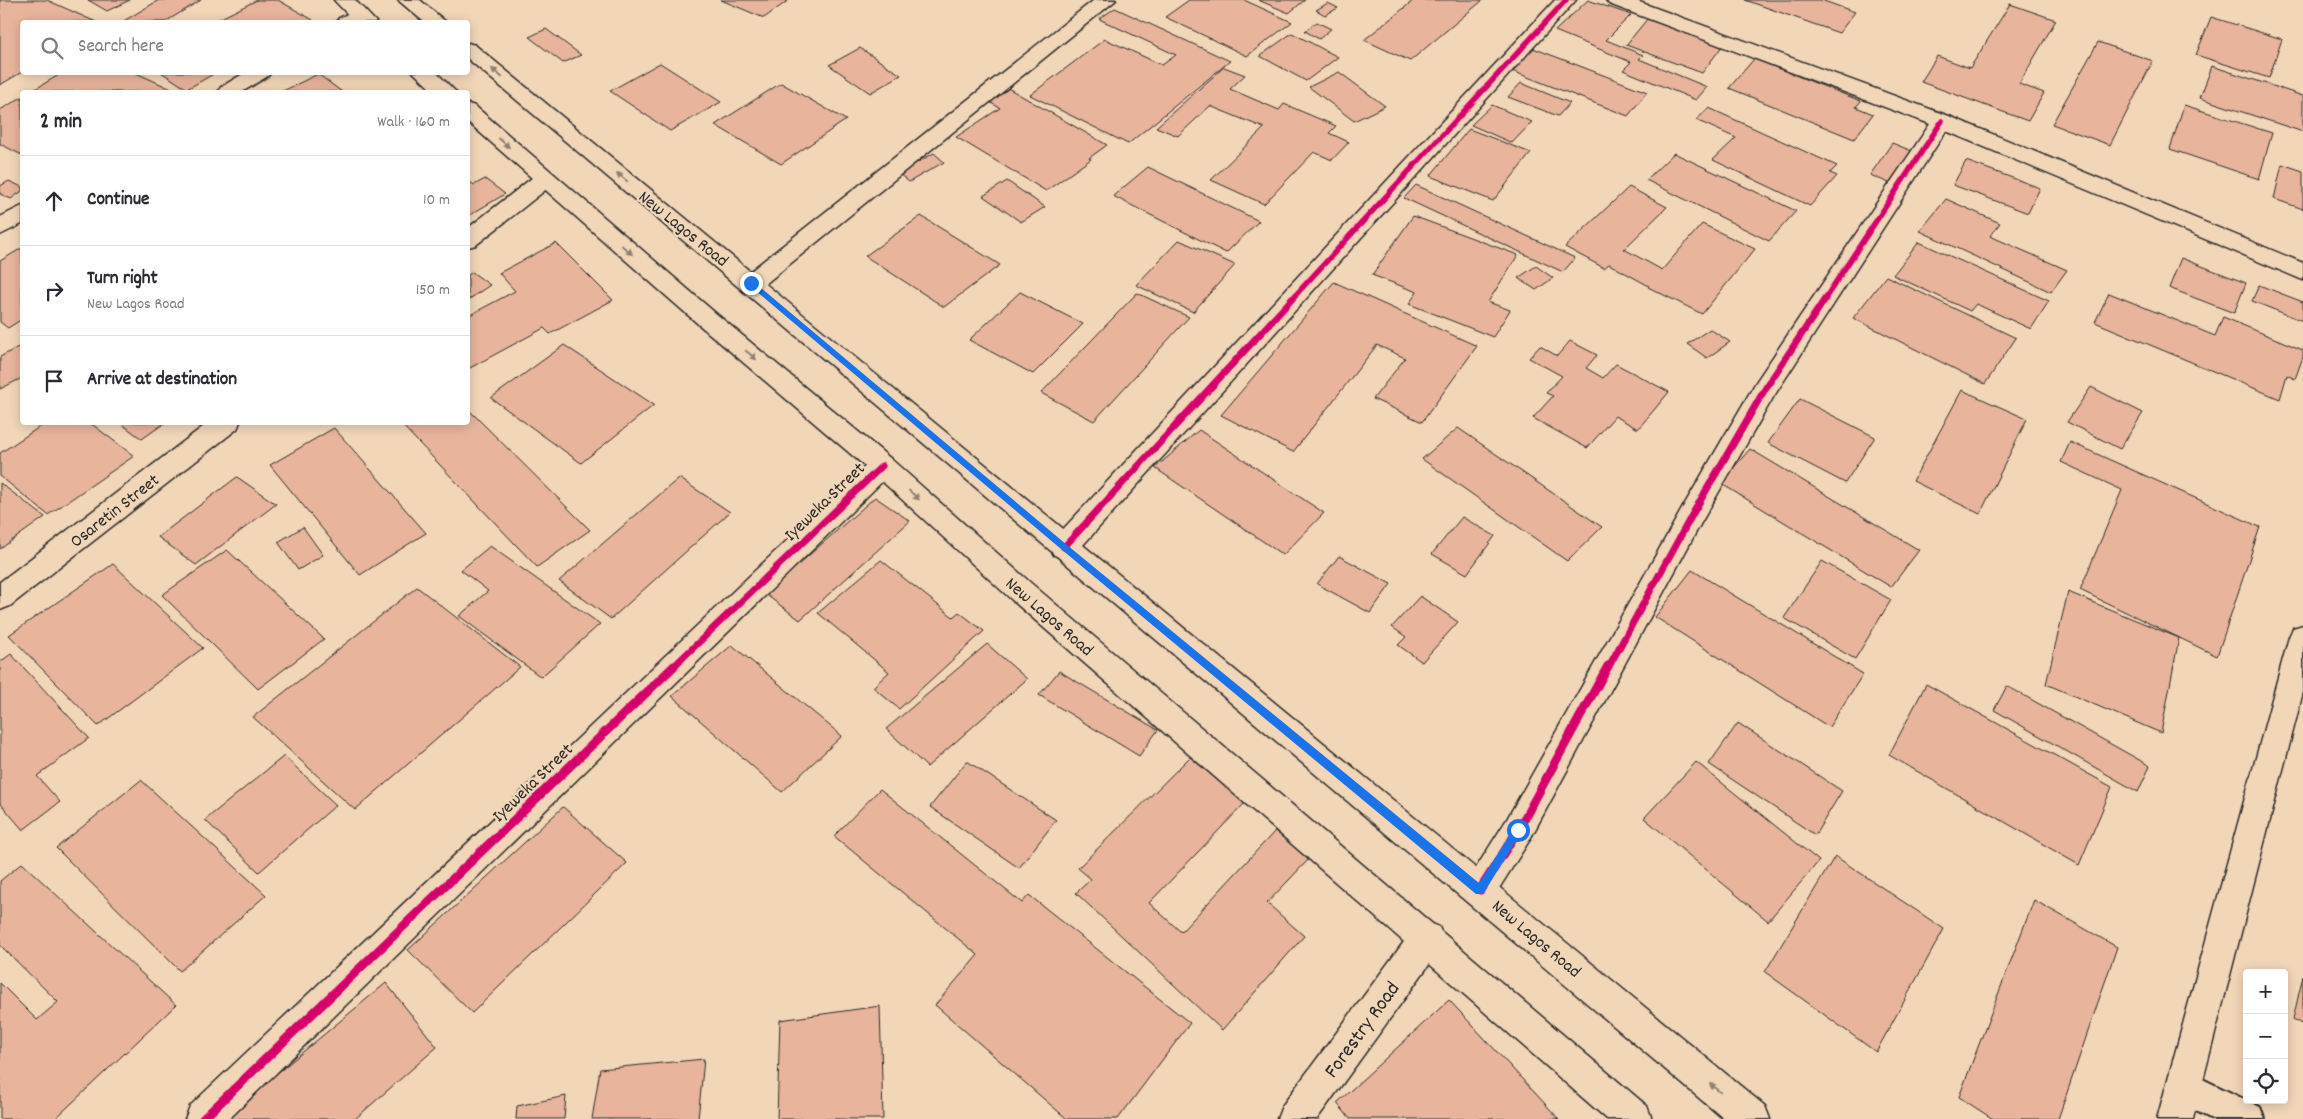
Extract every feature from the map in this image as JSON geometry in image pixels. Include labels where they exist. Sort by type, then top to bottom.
[{"type":"street","points":[[344,0],[357,20]]},
{"type":"street","points":[[408,0],[433,20]]},
{"type":"street","points":[[751,283],[1106,0]]},
{"type":"street","points":[[1064,547],[1566,0]]},
{"type":"street","points":[[1616,0],[1942,121],[2303,272]]},
{"type":"street","name":"New Lagos Road","points":[[470,51],[751,283],[1064,547],[1480,890],[1752,1119]]},
{"type":"street","points":[[231,90],[257,75]]},
{"type":"street","points":[[426,75],[444,90]]},
{"type":"street","name":"New Lagos Road","points":[[470,113],[882,466],[1022,592],[1634,1119]]},
{"type":"street","points":[[1480,890],[1518,830],[1692,514],[1765,389],[1942,121]]},
{"type":"street","points":[[470,237],[545,179]]},
{"type":"street","points":[[0,227],[20,215]]},
{"type":"street","name":"Osaretin Street","points":[[0,598],[224,425]]},
{"type":"street","name":"Iyeweka Street","points":[[203,1119],[882,466]]},
{"type":"street","points":[[2175,1119],[2303,637]]},
{"type":"street","name":"Forestry Road","points":[[1295,1119],[1427,939]]},
{"type":"lane","points":[[2184,1087],[2248,1119]]},
{"type":"building","points":[[0,0],[47,0],[92,20],[20,20],[20,73],[0,85]]},
{"type":"building","points":[[88,0],[130,0],[107,11]]},
{"type":"building","points":[[159,0],[201,0],[168,20],[125,20]]},
{"type":"building","points":[[257,0],[278,0],[313,20],[217,20]]},
{"type":"building","points":[[721,0],[789,0],[764,18]]},
{"type":"building","points":[[1189,0],[1244,0],[1292,22],[1247,56],[1165,17]]},
{"type":"building","points":[[1258,0],[1305,0],[1289,13]]},
{"type":"building","points":[[1414,0],[1483,0],[1410,61],[1364,40]]},
{"type":"building","points":[[1588,0],[1631,15],[1606,40],[1643,55],[1639,59],[1707,87],[1696,100],[1623,70],[1631,62],[1555,31]]},
{"type":"building","points":[[1745,0],[1821,0],[1855,12],[1839,33]]},
{"type":"building","points":[[1328,3],[1338,8],[1325,15],[1316,10]]},
{"type":"building","points":[[2010,4],[2056,20],[2019,84],[2044,93],[2028,121],[1921,82],[1937,56],[1970,68]]},
{"type":"building","points":[[1115,8],[1230,61],[1128,144],[1030,95],[1105,39],[1162,65],[1176,55],[1099,19]]},
{"type":"building","points":[[2211,17],[2282,39],[2269,78],[2196,55]]},
{"type":"building","points":[[1648,18],[1723,45],[1702,73],[1626,45]]},
{"type":"building","points":[[1317,22],[1331,29],[1319,39],[1305,31]]},
{"type":"building","points":[[546,29],[581,55],[563,63],[529,37]]},
{"type":"building","points":[[1292,33],[1338,57],[1306,81],[1260,56]]},
{"type":"building","points":[[2098,42],[2153,61],[2110,145],[2052,124]]},
{"type":"building","points":[[860,48],[901,75],[870,93],[829,65]]},
{"type":"building","points":[[1533,48],[1647,92],[1628,116],[1512,71]]},
{"type":"building","points":[[1754,59],[1861,101],[1856,107],[1873,114],[1854,139],[1729,88]]},
{"type":"building","points":[[660,63],[721,102],[670,131],[610,91]]},
{"type":"building","points":[[2212,66],[2303,96],[2303,132],[2200,98]]},
{"type":"building","points":[[1224,67],[1245,75],[1230,89],[1279,110],[1284,104],[1336,126],[1329,133],[1349,142],[1332,160],[1314,152],[1264,204],[1211,180],[1264,128],[1210,106],[1178,136],[1156,127]]},
{"type":"building","points":[[1339,72],[1385,106],[1354,121],[1309,87]]},
{"type":"building","points":[[59,75],[141,75],[174,90],[33,90]]},
{"type":"building","points":[[166,75],[212,75],[187,89]]},
{"type":"building","points":[[319,75],[339,90],[285,90]]},
{"type":"building","points":[[781,83],[846,120],[781,164],[715,125]]},
{"type":"building","points":[[1521,83],[1570,103],[1558,116],[1508,97]]},
{"type":"building","points":[[1006,87],[1107,145],[1089,158],[1091,159],[1046,191],[956,137],[1000,108],[986,100]]},
{"type":"building","points":[[20,98],[20,154],[0,144],[0,110]]},
{"type":"building","points":[[1492,105],[1532,122],[1512,143],[1471,125]]},
{"type":"building","points":[[2184,105],[2272,133],[2259,179],[2170,149]]},
{"type":"building","points":[[1709,108],[1837,166],[1830,173],[1837,176],[1810,206],[1713,160],[1736,138],[1696,120]]},
{"type":"building","points":[[1469,129],[1531,153],[1493,201],[1430,176]]},
{"type":"building","points":[[1892,143],[1912,151],[1889,183],[1870,175]]},
{"type":"building","points":[[934,153],[944,162],[909,182],[898,173]]},
{"type":"building","points":[[1674,153],[1796,211],[1769,241],[1646,180]]},
{"type":"building","points":[[1966,161],[2040,188],[2028,213],[1953,185]]},
{"type":"building","points":[[2282,164],[2303,171],[2303,209],[2274,199]]},
{"type":"building","points":[[1148,167],[1259,221],[1226,253],[1113,196]]},
{"type":"building","points":[[485,179],[505,194],[470,215],[470,182],[474,185]]},
{"type":"building","points":[[9,181],[20,186],[20,192],[11,199],[0,194],[0,186]]},
{"type":"building","points":[[1007,181],[1045,207],[1021,222],[983,196]]},
{"type":"building","points":[[1416,185],[1575,258],[1563,272],[1404,198]]},
{"type":"building","points":[[1629,187],[1667,207],[1624,249],[1662,270],[1702,224],[1755,249],[1702,314],[1648,287],[1609,264],[1604,268],[1565,247]]},
{"type":"building","points":[[1946,199],[2000,223],[1990,236],[2067,270],[2051,292],[1920,231]]},
{"type":"building","points":[[921,216],[1000,265],[944,307],[865,256]]},
{"type":"building","points":[[1413,216],[1518,255],[1488,302],[1510,310],[1493,337],[1409,304],[1417,292],[1372,275]]},
{"type":"building","points":[[1179,240],[1235,265],[1193,312],[1136,285]]},
{"type":"building","points":[[1919,242],[2049,301],[2031,329],[1976,304],[1970,311],[1893,275]]},
{"type":"building","points":[[556,243],[613,300],[550,334],[544,328],[470,368],[470,315],[515,291],[499,273]]},
{"type":"building","points":[[20,249],[20,320],[8,328],[0,322],[0,261]]},
{"type":"building","points":[[2181,258],[2246,283],[2234,313],[2169,288]]},
{"type":"building","points":[[1536,266],[1553,278],[1536,290],[1518,278]]},
{"type":"building","points":[[472,272],[490,285],[470,299],[470,274]]},
{"type":"building","points":[[1886,276],[2016,338],[1985,384],[1853,318]]},
{"type":"building","points":[[1334,282],[1477,346],[1422,422],[1373,399],[1405,358],[1377,345],[1293,452],[1221,415]]},
{"type":"building","points":[[2259,285],[2303,302],[2303,321],[2252,301]]},
{"type":"building","points":[[1020,292],[1083,324],[1033,374],[969,340]]},
{"type":"building","points":[[1137,293],[1189,317],[1094,421],[1041,393]]},
{"type":"building","points":[[2109,293],[2215,336],[2223,317],[2303,350],[2303,357],[2295,379],[2287,375],[2280,399],[2095,322]]},
{"type":"building","points":[[1710,329],[1730,342],[1707,358],[1687,344]]},
{"type":"building","points":[[1570,341],[1597,355],[1586,368],[1603,378],[1616,364],[1669,392],[1638,429],[1615,416],[1587,448],[1533,418],[1553,396],[1546,393],[1562,376],[1529,358],[1540,346],[1557,356]]},
{"type":"building","points":[[564,345],[654,405],[581,463],[491,398]]},
{"type":"building","points":[[20,346],[20,379],[0,389],[0,357]]},
{"type":"building","points":[[2091,387],[2143,413],[2120,449],[2067,422]]},
{"type":"building","points":[[1962,390],[2027,419],[1980,514],[1913,481]]},
{"type":"building","points":[[1800,399],[1875,437],[1845,483],[1768,443]]},
{"type":"building","points":[[470,411],[590,530],[537,567],[402,425],[470,425]]},
{"type":"building","points":[[42,425],[93,425],[134,456],[48,515],[0,476],[0,453]]},
{"type":"building","points":[[123,425],[162,425],[142,439]]},
{"type":"building","points":[[334,428],[426,533],[360,575],[270,465]]},
{"type":"building","points":[[1458,428],[1602,527],[1567,561],[1422,459]]},
{"type":"building","points":[[1199,430],[1324,513],[1283,555],[1155,468]]},
{"type":"building","points":[[2070,442],[2260,527],[2217,656],[2080,590],[2122,490],[2061,462]]},
{"type":"building","points":[[1750,449],[1919,550],[1891,587],[1720,483]]},
{"type":"building","points":[[237,477],[276,504],[196,565],[158,537]]},
{"type":"building","points":[[679,478],[730,512],[611,619],[559,581]]},
{"type":"building","points":[[0,483],[45,517],[0,549]]},
{"type":"building","points":[[875,497],[910,521],[800,620],[765,594]]},
{"type":"building","points":[[1462,517],[1495,536],[1467,574],[1432,554]]},
{"type":"building","points":[[303,527],[323,555],[298,570],[278,542]]},
{"type":"building","points":[[490,546],[600,624],[541,677],[459,616],[488,591],[461,570]]},
{"type":"building","points":[[227,550],[324,639],[258,689],[162,595]]},
{"type":"building","points":[[1339,556],[1391,584],[1370,613],[1317,584]]},
{"type":"building","points":[[881,560],[953,617],[959,612],[984,631],[899,709],[873,687],[889,672],[818,613]]},
{"type":"building","points":[[1822,561],[1891,600],[1855,659],[1784,618]]},
{"type":"building","points":[[113,564],[203,648],[98,726],[9,635]]},
{"type":"building","points":[[1692,570],[1863,674],[1829,727],[1655,617]]},
{"type":"building","points":[[417,587],[520,667],[355,810],[253,717]]},
{"type":"building","points":[[2068,592],[2179,638],[2161,733],[2046,684]]},
{"type":"building","points":[[1420,596],[1458,622],[1422,662],[1398,645],[1406,637],[1392,627]]},
{"type":"building","points":[[987,644],[1027,679],[927,767],[886,729]]},
{"type":"building","points":[[732,645],[842,736],[782,792],[672,696]]},
{"type":"building","points":[[11,654],[89,738],[37,776],[60,802],[23,830],[0,803],[0,662]]},
{"type":"building","points":[[1059,671],[1158,730],[1139,756],[1039,695]]},
{"type":"building","points":[[1926,684],[2112,787],[2079,865],[1889,755]]},
{"type":"building","points":[[2007,686],[2150,766],[2138,792],[1994,710]]},
{"type":"building","points":[[1738,723],[1842,791],[1815,835],[1709,764]]},
{"type":"building","points":[[284,756],[336,805],[259,872],[205,820]]},
{"type":"building","points":[[1190,757],[1245,803],[1149,903],[1181,932],[1275,831],[1309,859],[1267,903],[1304,936],[1222,1030],[1076,893],[1091,879],[1078,868]]},
{"type":"building","points":[[967,761],[1056,820],[1019,868],[930,807]]},
{"type":"building","points":[[1696,762],[1819,861],[1768,921],[1644,818]]},
{"type":"building","points":[[141,780],[266,895],[180,971],[56,848]]},
{"type":"building","points":[[880,789],[1022,903],[1029,895],[1190,1023],[1118,1119],[1067,1119],[935,1005],[978,955],[834,836]]},
{"type":"building","points":[[563,807],[627,863],[472,1013],[408,950]]},
{"type":"building","points":[[1835,856],[1944,929],[1876,1052],[1765,972]]},
{"type":"building","points":[[22,863],[176,1005],[55,1119],[0,1119],[0,983],[37,1020],[58,1002],[0,945],[0,881]]},
{"type":"building","points":[[2034,900],[2117,947],[2058,1119],[1993,1119],[1959,1097]]},
{"type":"building","points":[[2303,976],[2303,1025],[2293,1019]]},
{"type":"building","points":[[386,983],[437,1047],[355,1119],[222,1119]]},
{"type":"building","points":[[1449,1000],[1559,1119],[1350,1119],[1337,1103]]},
{"type":"building","points":[[880,1006],[883,1119],[777,1119],[780,1020]]},
{"type":"building","points":[[704,1059],[698,1119],[592,1119],[600,1069]]},
{"type":"building","points":[[566,1096],[564,1119],[516,1119],[517,1106]]},
{"type":"cycle path","points":[[1064,547],[1566,0]]},
{"type":"cycle path","points":[[1480,890],[1518,830],[1692,515],[1765,389],[1942,121]]},
{"type":"cycle path","points":[[203,1119],[882,466]]},
{"type":"route","points":[[751,283],[1064,547],[1480,890],[1518,830]]}]
